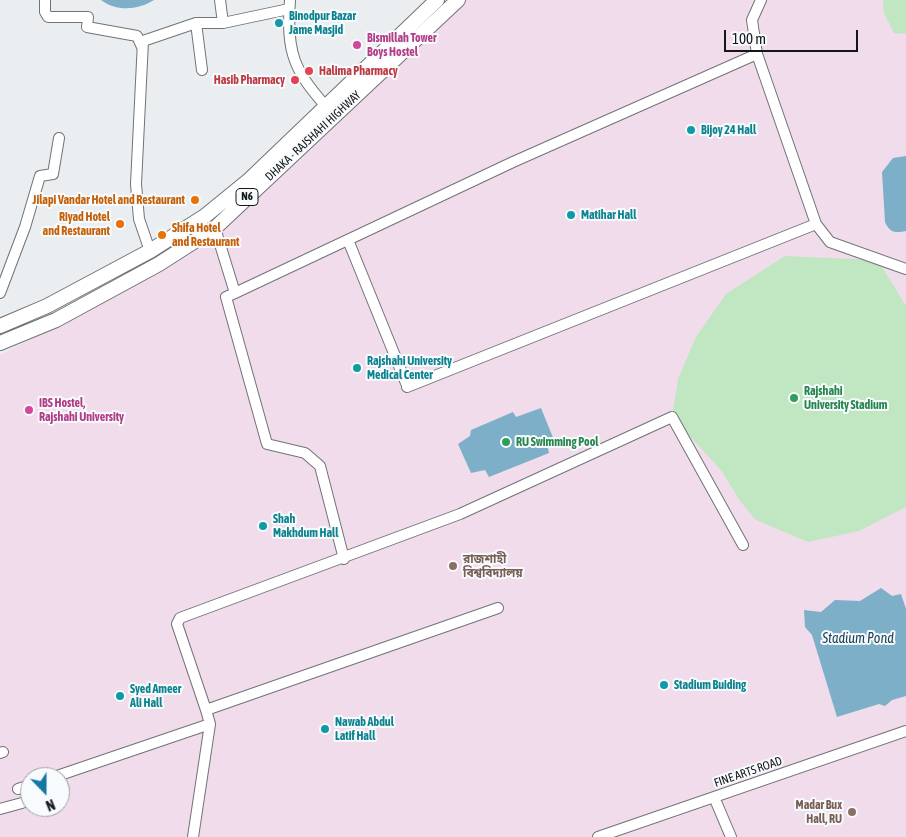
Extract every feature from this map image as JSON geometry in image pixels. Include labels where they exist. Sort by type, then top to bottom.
[{"type":"highway","name":"DHAKA - RAJSHAHI HIGHWAY","points":[[0,343],[56,320],[159,264],[215,228],[437,0]]},
{"type":"highway","name":"DHAKA - RAJSHAHI HIGHWAY","points":[[0,326],[47,306],[150,251],[206,216],[458,0]]},
{"type":"street","points":[[45,0],[44,12],[48,17],[88,17],[87,27],[109,31],[114,34],[137,36],[142,47]]},
{"type":"street","points":[[220,0],[223,22]]},
{"type":"street","points":[[761,0],[752,20],[757,54],[816,224],[830,242],[906,269]]},
{"type":"street","points":[[150,251],[139,219],[136,184],[143,41],[196,23],[223,22],[290,4],[288,32],[296,64],[304,82],[330,111]]},
{"type":"street","points":[[196,23],[202,70]]},
{"type":"street","points":[[344,559],[320,466],[305,453],[267,444],[226,297],[513,162],[757,54]]},
{"type":"street","points":[[0,293],[25,227],[40,176],[53,174],[59,138]]},
{"type":"street","points":[[348,240],[407,385],[816,224]]},
{"type":"street","points":[[215,228],[235,292]]},
{"type":"street","points":[[193,837],[210,724],[177,620],[460,514],[672,418],[743,545]]},
{"type":"street","points":[[206,710],[498,608]]},
{"type":"street","points":[[70,772],[210,724]]},
{"type":"street","name":"FINE ARTS ROAD","points":[[598,837],[906,731]]},
{"type":"street","points":[[714,797],[731,837]]},
{"type":"street","points":[[0,809],[20,804]]},
{"type":"shaded area","name":"রাজশাহী বিশ্ববিদ্যালয়","points":[[466,0],[906,0],[906,837],[0,837],[0,355],[169,268],[217,235]]},
{"type":"green space","points":[[883,0],[906,0],[906,34],[894,33],[884,13]]},
{"type":"green space","name":"Rajshahi University Stadium","points":[[785,256],[878,260],[906,306],[906,507],[859,531],[808,542],[756,520],[740,501],[721,470],[672,417],[678,379],[696,337],[726,294]]},
{"type":"water","points":[[101,0],[154,0],[134,8],[121,8]]},
{"type":"water","points":[[906,156],[906,231],[896,232],[891,230],[885,222],[882,172],[893,158]]},
{"type":"water","name":"RU Swimming Pool","points":[[541,408],[554,440],[547,444],[549,453],[489,477],[485,470],[471,473],[458,444],[470,436],[471,430],[513,412],[516,417]]},
{"type":"water","name":"Stadium Pond","points":[[881,588],[892,596],[901,594],[906,609],[906,696],[892,700],[885,706],[879,704],[837,717],[812,635],[805,627],[804,610],[821,612],[835,600],[860,601]]},
{"type":"place","name":"Binodpur Bazar Jame Masjid","points":[[279,23]]},
{"type":"place","name":"Bismillah Tower Boys Hostel","points":[[357,45]]},
{"type":"place","name":"Halima Pharmacy","points":[[309,71]]},
{"type":"place","name":"Hasib Pharmacy","points":[[295,80]]},
{"type":"place","name":"Bijoy 24 Hall","points":[[691,130]]},
{"type":"place","name":"Jilapi Vandar Hotel and Restaurant","points":[[195,200]]},
{"type":"place","name":"Matihar Hall","points":[[571,215]]},
{"type":"place","name":"Riyad Hotel and Restaurant","points":[[120,224]]},
{"type":"place","name":"Shifa Hotel and Restaurant","points":[[162,235]]},
{"type":"place","name":"Rajshahi University Medical Center","points":[[357,368]]},
{"type":"place","name":"Rajshahi University Stadium","points":[[794,398]]},
{"type":"place","name":"IBS Hostel, Rajshahi University","points":[[29,410]]},
{"type":"place","name":"RU Swimming Pool","points":[[506,442]]},
{"type":"place","name":"Shah Makhdum Hall","points":[[263,526]]},
{"type":"place","name":"রাজশাহী বিশ্ববিদ্যালয়","points":[[453,566]]},
{"type":"place","name":"Stadium Buiding","points":[[664,685]]},
{"type":"place","name":"Syed Ameer Ali Hall","points":[[120,696]]},
{"type":"place","name":"Nawab Abdul Latif Hall","points":[[325,729]]},
{"type":"place","name":"Madar Bux Hall, RU","points":[[852,812]]}]
